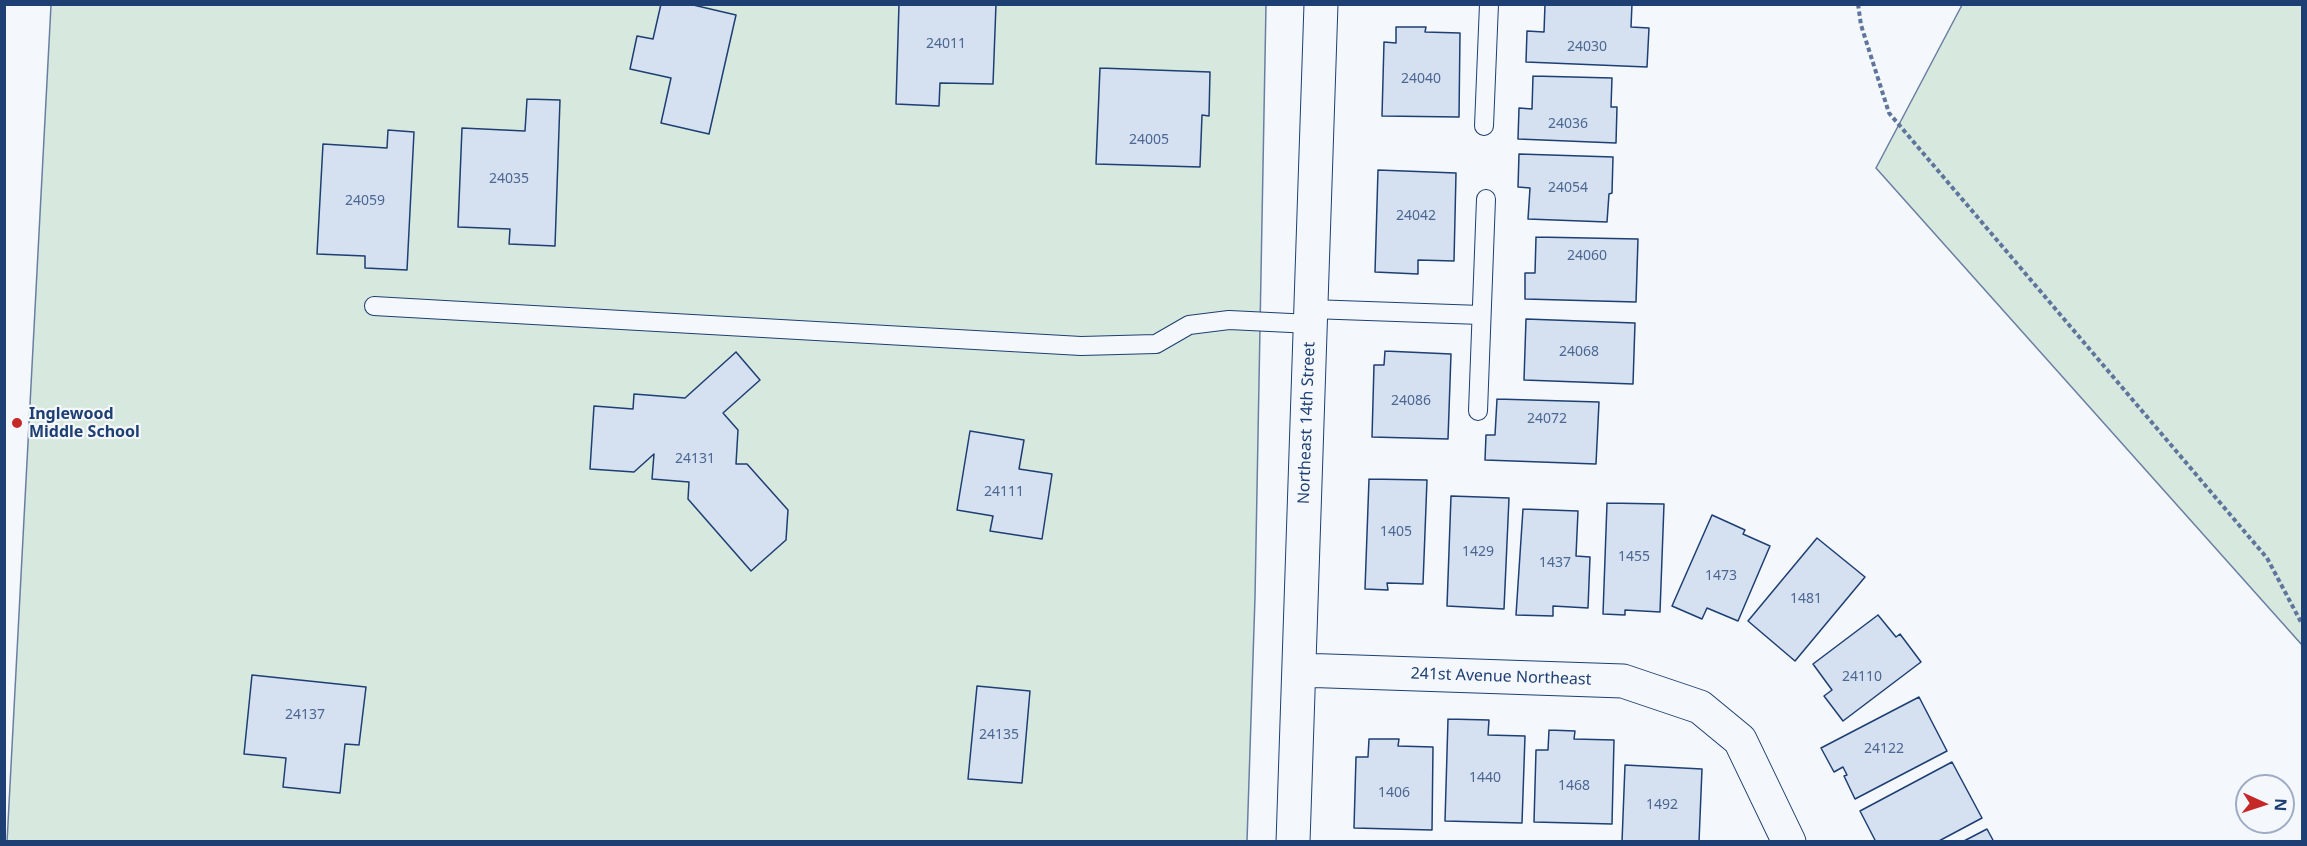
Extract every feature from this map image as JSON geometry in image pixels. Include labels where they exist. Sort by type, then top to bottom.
[{"type":"street","name":"Northeast 14th Street","points":[[1293,842],[1321,4]]},
{"type":"street","name":"241st Avenue Northeast","points":[[1299,670],[1623,681],[1700,707],[1740,740],[1789,842]]},
{"type":"lane","points":[[1484,126],[1489,4]]},
{"type":"lane","points":[[1478,411],[1486,199]]},
{"type":"lane","points":[[374,306],[1081,346],[1156,344],[1189,326],[1229,320],[1311,316],[1481,315]]},
{"type":"path","points":[[1858,4],[1861,25],[1889,113],[2267,558],[2302,624]]},
{"type":"shaded area","points":[[51,5],[1266,5],[1255,597],[1247,841],[7,842]]},
{"type":"shaded area","points":[[1962,5],[2302,5],[2302,645],[1876,168]]},
{"type":"building","points":[[661,4],[689,4],[736,15],[709,134],[661,123],[671,78],[630,69],[637,36],[653,39]]},
{"type":"building","points":[[899,4],[996,4],[993,84],[940,83],[939,106],[896,104]]},
{"type":"building","points":[[1545,4],[1632,4],[1631,27],[1649,28],[1647,67],[1526,62],[1527,31],[1544,32]]},
{"type":"building","points":[[1396,27],[1426,27],[1425,32],[1460,33],[1459,117],[1382,116],[1384,42],[1396,43]]},
{"type":"building","points":[[1100,68],[1210,72],[1209,116],[1202,115],[1200,167],[1096,164]]},
{"type":"building","points":[[1533,76],[1612,78],[1611,107],[1617,107],[1616,143],[1518,139],[1519,108],[1532,109]]},
{"type":"building","points":[[527,99],[560,100],[555,246],[509,244],[510,229],[458,227],[462,128],[525,131]]},
{"type":"building","points":[[388,130],[414,132],[407,270],[365,268],[365,256],[317,254],[323,144],[387,148]]},
{"type":"building","points":[[1519,154],[1613,157],[1612,193],[1609,194],[1607,222],[1528,219],[1530,188],[1518,187]]},
{"type":"building","points":[[1378,170],[1456,173],[1454,261],[1418,260],[1418,274],[1375,272]]},
{"type":"building","points":[[1536,237],[1638,239],[1636,302],[1525,299],[1525,273],[1535,273]]},
{"type":"building","points":[[1526,319],[1635,323],[1633,384],[1524,380]]},
{"type":"building","points":[[1385,351],[1451,354],[1448,439],[1372,437],[1374,365],[1384,365]]},
{"type":"building","points":[[736,352],[760,380],[723,413],[738,430],[736,464],[747,464],[788,510],[786,540],[751,571],[688,499],[689,482],[652,479],[654,454],[634,472],[590,469],[594,406],[633,409],[634,394],[685,398]]},
{"type":"building","points":[[1497,399],[1599,402],[1596,464],[1485,460],[1486,435],[1495,435]]},
{"type":"building","points":[[970,431],[1024,440],[1019,469],[1052,474],[1042,539],[990,531],[993,516],[957,510]]},
{"type":"building","points":[[1369,479],[1427,480],[1423,584],[1387,583],[1388,590],[1365,589]]},
{"type":"building","points":[[1451,496],[1509,498],[1504,609],[1447,606]]},
{"type":"building","points":[[1607,503],[1664,504],[1660,612],[1625,610],[1625,615],[1603,614]]},
{"type":"building","points":[[1523,509],[1578,511],[1576,556],[1590,557],[1588,608],[1553,606],[1553,616],[1516,615]]},
{"type":"building","points":[[1712,515],[1745,530],[1743,534],[1770,546],[1738,621],[1707,608],[1702,619],[1672,606]]},
{"type":"building","points":[[1817,538],[1865,577],[1795,661],[1748,621]]},
{"type":"building","points":[[1878,615],[1896,637],[1900,634],[1921,662],[1843,721],[1824,696],[1832,690],[1813,664]]},
{"type":"building","points":[[252,675],[366,687],[359,745],[345,744],[340,793],[283,787],[286,758],[244,754]]},
{"type":"building","points":[[977,686],[1030,691],[1022,783],[968,779]]},
{"type":"building","points":[[1919,697],[1947,751],[1855,799],[1844,776],[1847,775],[1843,767],[1834,772],[1821,748]]},
{"type":"building","points":[[1448,719],[1489,720],[1488,735],[1525,736],[1522,823],[1445,821]]},
{"type":"building","points":[[1549,730],[1575,731],[1574,739],[1614,740],[1612,824],[1534,822],[1536,750],[1548,750]]},
{"type":"building","points":[[1369,739],[1399,739],[1398,746],[1433,747],[1432,830],[1354,828],[1356,757],[1368,757]]},
{"type":"building","points":[[1952,762],[1982,818],[1937,842],[1876,842],[1860,811]]},
{"type":"building","points":[[1625,765],[1702,769],[1699,842],[1622,842]]},
{"type":"building","points":[[1987,829],[1994,842],[1962,842]]},
{"type":"place","name":"Inglewood Middle School","points":[[17,423]]}]
